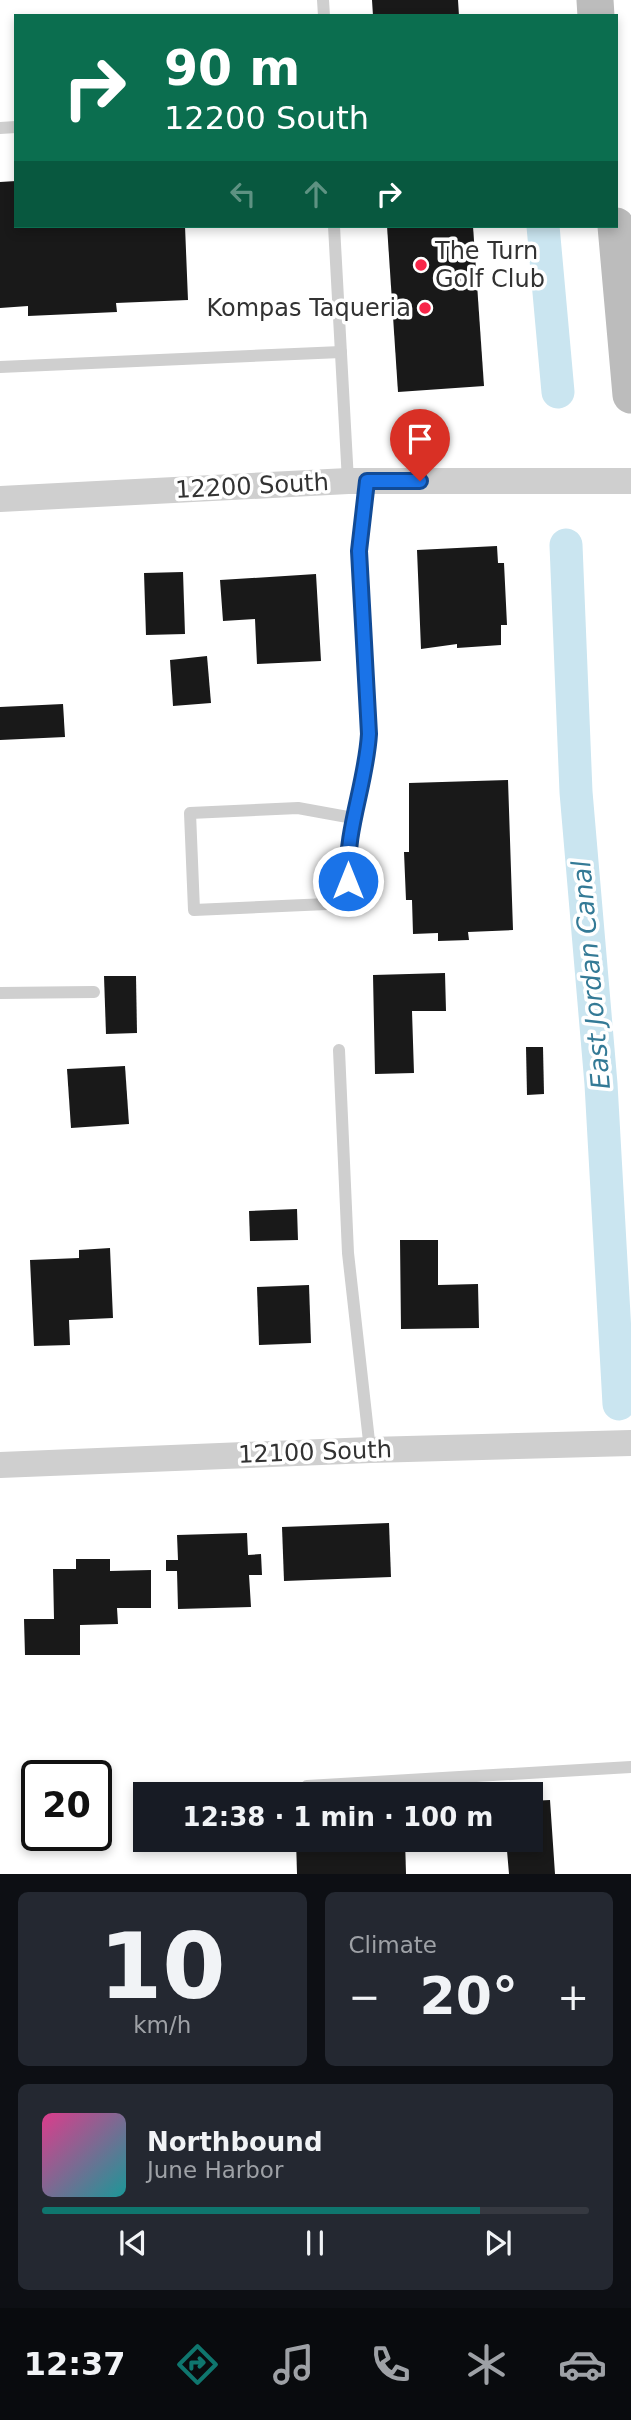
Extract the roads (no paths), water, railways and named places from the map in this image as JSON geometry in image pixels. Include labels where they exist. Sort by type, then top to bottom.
[{"type":"main road","points":[[615,228],[631,395]]},
{"type":"street","name":"12200 South","points":[[0,499],[357,481],[631,481]]},
{"type":"street","name":"12100 South","points":[[0,1465],[631,1443]]},
{"type":"lane","points":[[334,228],[341,352],[357,481],[369,734],[367,761],[353,818],[347,858],[349,903],[194,910],[190,813],[298,808],[353,818]]},
{"type":"lane","points":[[0,367],[341,352]]},
{"type":"lane","points":[[0,993],[94,992]]},
{"type":"lane","points":[[339,1050],[348,1253],[370,1450]]},
{"type":"lane","points":[[375,1782],[631,1767]]},
{"type":"waterway","name":"East Jordan Canal","points":[[543,228],[558,392]]},
{"type":"waterway","name":"East Jordan Canal","points":[[566,545],[576,792],[601,1084],[619,1404]]},
{"type":"place","name":"The Turn Golf Club","points":[[421,265]]},
{"type":"place","name":"Kompas Taqueria","points":[[425,308]]}]
